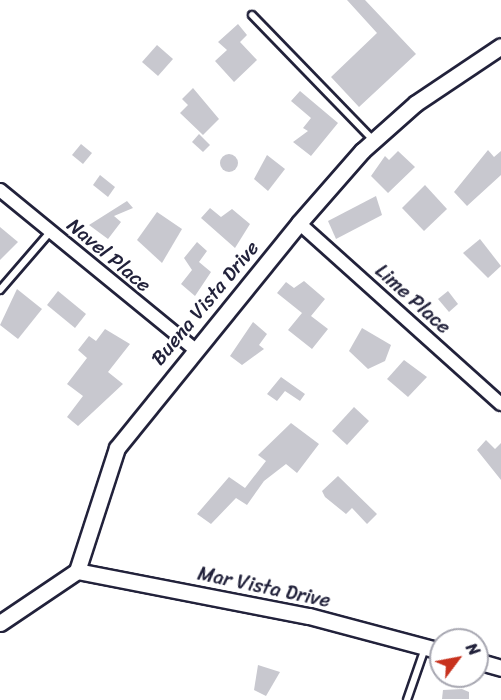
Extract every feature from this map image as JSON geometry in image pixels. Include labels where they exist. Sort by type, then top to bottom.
[{"type":"street","name":"Buena Vista Drive","points":[[77,571],[117,448],[194,349],[299,223],[374,141],[418,101],[501,46]]},
{"type":"street","name":"Navel Place","points":[[0,190],[194,349]]},
{"type":"street","name":"Lime Place","points":[[299,223],[501,404]]},
{"type":"street","points":[[0,623],[77,571]]},
{"type":"street","name":"Mar Vista Drive","points":[[77,571],[309,616],[429,648]]},
{"type":"lane","points":[[252,15],[374,141]]},
{"type":"lane","points":[[0,290],[50,232]]},
{"type":"lane","points":[[407,700],[425,647]]},
{"type":"building","points":[[347,0],[365,0],[416,54],[359,107],[331,77],[377,33]]},
{"type":"building","points":[[238,24],[247,35],[240,42],[257,60],[234,82],[215,61],[227,50],[218,42]]},
{"type":"building","points":[[157,45],[173,59],[158,76],[142,62]]},
{"type":"building","points":[[193,88],[219,119],[203,135],[180,113],[188,105],[182,99]]},
{"type":"building","points":[[300,91],[338,123],[311,156],[293,142],[308,131],[303,128],[311,118],[291,101]]},
{"type":"building","points":[[199,134],[210,145],[203,152],[192,142]]},
{"type":"building","points":[[81,144],[92,153],[83,164],[72,155]]},
{"type":"building","points":[[488,150],[494,157],[501,151],[501,175],[467,206],[454,192]]},
{"type":"building","points":[[398,151],[415,167],[388,193],[371,176],[385,156],[389,160]]},
{"type":"building","points":[[229,154],[235,157],[238,163],[235,169],[229,172],[223,169],[220,163],[223,157]]},
{"type":"building","points":[[267,155],[285,169],[268,191],[254,179]]},
{"type":"building","points":[[100,175],[115,187],[108,197],[93,185]]},
{"type":"building","points":[[425,185],[447,209],[424,231],[402,208]]},
{"type":"building","points":[[376,196],[382,215],[336,239],[328,221]]},
{"type":"building","points":[[127,201],[133,208],[114,216],[121,222],[108,239],[89,225]]},
{"type":"building","points":[[210,208],[221,217],[232,209],[250,224],[235,248],[201,218]]},
{"type":"building","points":[[157,212],[182,229],[162,263],[137,240]]},
{"type":"building","points":[[0,227],[18,242],[0,260]]},
{"type":"building","points":[[480,239],[501,266],[488,278],[463,253]]},
{"type":"building","points":[[197,242],[207,251],[199,262],[211,272],[195,296],[181,284],[192,270],[184,258]]},
{"type":"building","points":[[304,281],[325,299],[311,316],[328,329],[312,349],[288,330],[302,313],[277,293],[286,282],[294,288]]},
{"type":"building","points":[[17,289],[42,309],[18,339],[0,325]]},
{"type":"building","points":[[58,291],[86,314],[75,328],[47,305]]},
{"type":"building","points":[[448,291],[458,304],[449,312],[438,299]]},
{"type":"building","points":[[253,322],[267,334],[259,345],[264,349],[242,365],[230,356]]},
{"type":"building","points":[[362,328],[391,345],[385,361],[368,369],[349,351]]},
{"type":"building","points":[[105,329],[130,344],[108,372],[123,384],[78,426],[67,417],[83,396],[67,384],[87,358],[78,350],[89,336],[96,341]]},
{"type":"building","points":[[404,360],[427,377],[408,397],[387,379]]},
{"type":"building","points":[[281,377],[305,394],[300,401],[285,391],[277,401],[267,394]]},
{"type":"building","points":[[354,407],[369,421],[347,445],[332,431]]},
{"type":"building","points":[[291,423],[319,444],[297,473],[286,464],[264,481],[247,505],[236,498],[211,524],[197,514],[229,477],[245,488],[266,461],[258,455]]},
{"type":"building","points":[[486,440],[495,449],[501,443],[501,480],[477,450]]},
{"type":"building","points":[[338,476],[377,514],[367,524],[352,508],[346,514],[325,497],[322,491]]},
{"type":"building","points":[[258,665],[280,672],[266,696],[254,690]]},
{"type":"building","points":[[462,689],[469,692],[469,699],[442,699],[443,690]]}]
